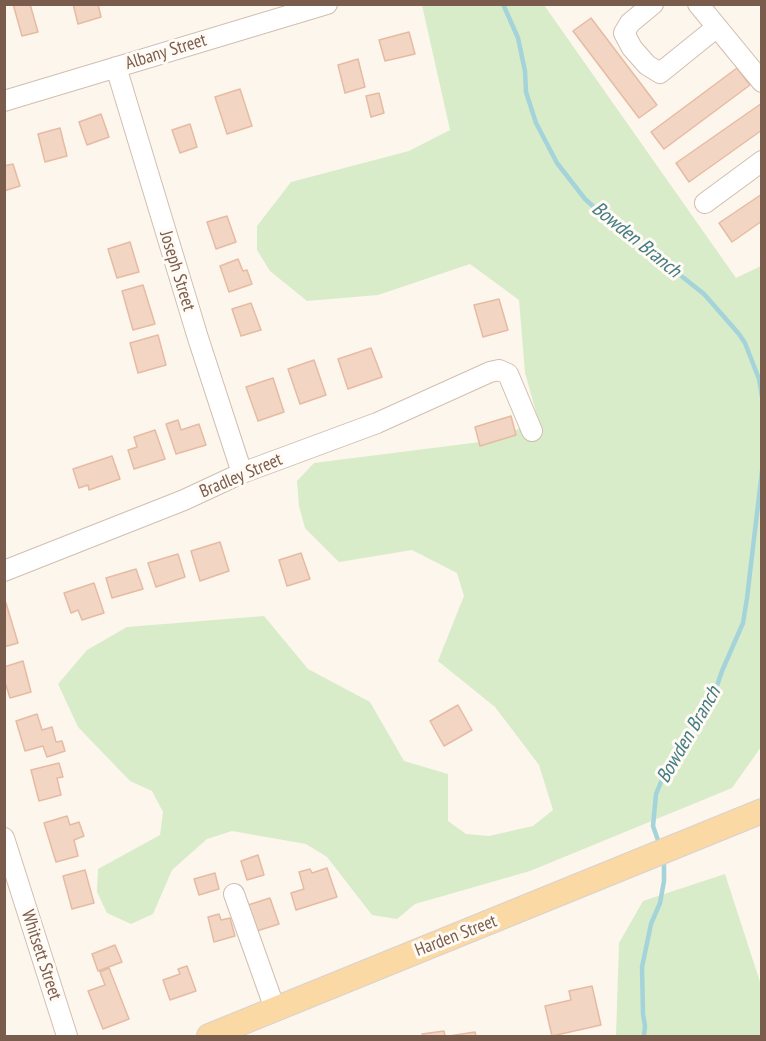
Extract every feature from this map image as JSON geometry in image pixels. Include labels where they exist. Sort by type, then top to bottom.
[{"type":"main road","name":"Harden Street","points":[[209,1036],[762,811]]},
{"type":"street","name":"Albany Street","points":[[4,101],[327,4]]},
{"type":"street","points":[[653,4],[630,23],[624,33],[632,48],[647,65],[660,73],[717,27]]},
{"type":"street","points":[[698,4],[762,82]]},
{"type":"street","name":"Joseph Street","points":[[116,67],[198,338],[242,473]]},
{"type":"street","points":[[705,203],[762,161]]},
{"type":"street","name":"Bradley Street","points":[[4,571],[184,500],[242,473],[377,423],[490,372],[499,370],[508,374],[532,431]]},
{"type":"street","name":"Whitsett Street","points":[[4,838],[67,1036]]},
{"type":"street","points":[[234,894],[275,1009]]},
{"type":"green space","points":[[422,5],[544,5],[736,278],[761,266],[761,747],[732,788],[530,871],[415,904],[397,919],[372,915],[327,857],[306,844],[232,831],[207,839],[172,870],[153,914],[131,924],[107,913],[97,892],[98,869],[160,835],[163,812],[152,791],[130,781],[78,727],[58,684],[87,650],[127,627],[264,616],[308,669],[370,702],[404,761],[448,774],[448,821],[466,834],[489,836],[533,826],[553,810],[539,765],[495,707],[438,661],[464,596],[457,573],[412,550],[339,562],[305,528],[299,506],[297,481],[314,463],[496,440],[538,419],[525,373],[519,300],[470,264],[378,295],[307,301],[270,271],[257,250],[257,226],[291,182],[409,151],[450,130]]},
{"type":"green space","points":[[725,874],[761,985],[761,1036],[616,1036],[619,943],[643,901]]},
{"type":"building","points":[[13,4],[30,4],[38,32],[22,36]]},
{"type":"building","points":[[73,4],[98,4],[101,17],[78,24]]},
{"type":"building","points":[[591,18],[657,105],[639,118],[573,31]]},
{"type":"building","points":[[409,32],[415,54],[385,61],[379,40]]},
{"type":"building","points":[[358,59],[365,87],[345,93],[338,65]]},
{"type":"building","points":[[737,68],[750,85],[664,149],[651,132]]},
{"type":"building","points":[[240,89],[252,126],[227,134],[215,97]]},
{"type":"building","points":[[379,93],[384,113],[371,117],[366,96]]},
{"type":"building","points":[[762,103],[762,130],[689,182],[676,163]]},
{"type":"building","points":[[101,114],[109,137],[87,145],[79,122]]},
{"type":"building","points":[[190,124],[197,147],[180,153],[172,130]]},
{"type":"building","points":[[60,128],[67,156],[45,162],[38,134]]},
{"type":"building","points":[[13,164],[20,186],[4,191],[4,166]]},
{"type":"building","points":[[762,194],[762,221],[732,242],[719,223]]},
{"type":"building","points":[[227,216],[236,242],[216,249],[207,222]]},
{"type":"building","points":[[130,242],[139,272],[117,278],[108,249]]},
{"type":"building","points":[[238,259],[243,271],[247,270],[252,284],[229,292],[220,266]]},
{"type":"building","points":[[143,285],[155,324],[133,330],[122,291]]},
{"type":"building","points":[[499,299],[508,330],[483,337],[474,305]]},
{"type":"building","points":[[251,303],[261,330],[241,336],[232,309]]},
{"type":"building","points":[[158,335],[166,365],[138,373],[130,343]]},
{"type":"building","points":[[371,348],[382,377],[348,389],[338,359]]},
{"type":"building","points":[[314,360],[326,395],[300,404],[288,369]]},
{"type":"building","points":[[273,378],[284,412],[258,421],[246,387]]},
{"type":"building","points":[[511,416],[516,435],[480,446],[475,427]]},
{"type":"building","points":[[178,420],[181,430],[199,424],[206,445],[176,454],[166,424]]},
{"type":"building","points":[[155,430],[165,459],[134,469],[128,450],[137,447],[134,437]]},
{"type":"building","points":[[112,456],[120,479],[89,490],[88,485],[79,488],[73,469]]},
{"type":"building","points":[[220,542],[229,571],[200,581],[191,551]]},
{"type":"building","points":[[301,553],[310,579],[287,586],[279,560]]},
{"type":"building","points":[[178,554],[185,577],[156,587],[148,563]]},
{"type":"building","points":[[136,569],[143,589],[112,598],[106,578]]},
{"type":"building","points":[[94,583],[104,613],[82,620],[78,610],[71,613],[64,593]]},
{"type":"building","points":[[6,603],[18,643],[4,647],[4,604]]},
{"type":"building","points":[[23,661],[31,692],[10,698],[4,679],[4,667]]},
{"type":"building","points":[[458,705],[472,730],[444,746],[430,721]]},
{"type":"building","points":[[37,714],[42,730],[52,727],[56,742],[62,741],[65,751],[47,757],[43,746],[25,751],[16,721]]},
{"type":"building","points":[[59,763],[63,777],[57,778],[61,795],[39,801],[31,770]]},
{"type":"building","points":[[67,816],[70,825],[79,822],[84,836],[74,840],[78,856],[56,862],[44,823]]},
{"type":"building","points":[[258,855],[264,875],[247,880],[241,861]]},
{"type":"building","points":[[327,868],[337,897],[296,910],[291,893],[304,889],[299,872],[310,869],[312,873]]},
{"type":"building","points":[[85,870],[94,903],[72,909],[63,876]]},
{"type":"building","points":[[215,873],[219,889],[199,895],[194,879]]},
{"type":"building","points":[[270,898],[279,924],[257,931],[248,905]]},
{"type":"building","points":[[219,914],[221,920],[230,918],[235,936],[214,942],[208,917]]},
{"type":"building","points":[[115,945],[122,962],[98,971],[92,954]]},
{"type":"building","points":[[187,966],[196,991],[170,1000],[163,980],[180,974],[178,969]]},
{"type":"building","points":[[109,968],[129,1019],[103,1029],[88,991],[105,985],[100,972]]},
{"type":"building","points":[[592,986],[601,1025],[552,1036],[545,1006],[571,1000],[569,991]]},
{"type":"building","points":[[444,1031],[445,1036],[423,1036],[422,1034]]},
{"type":"building","points":[[475,1032],[476,1036],[449,1036]]},
{"type":"waterway","name":"Bowden Branch","points":[[503,4],[518,38],[525,71],[526,92],[536,123],[557,163],[585,199],[626,236],[704,294],[745,343],[759,379],[762,397]]},
{"type":"waterway","name":"Bowden Branch","points":[[660,846],[653,826],[656,794],[666,770],[709,709],[722,671],[743,623],[762,471]]},
{"type":"waterway","name":"Bowden Branch","points":[[644,1036],[642,967],[651,924],[660,903],[664,881],[664,860]]}]
